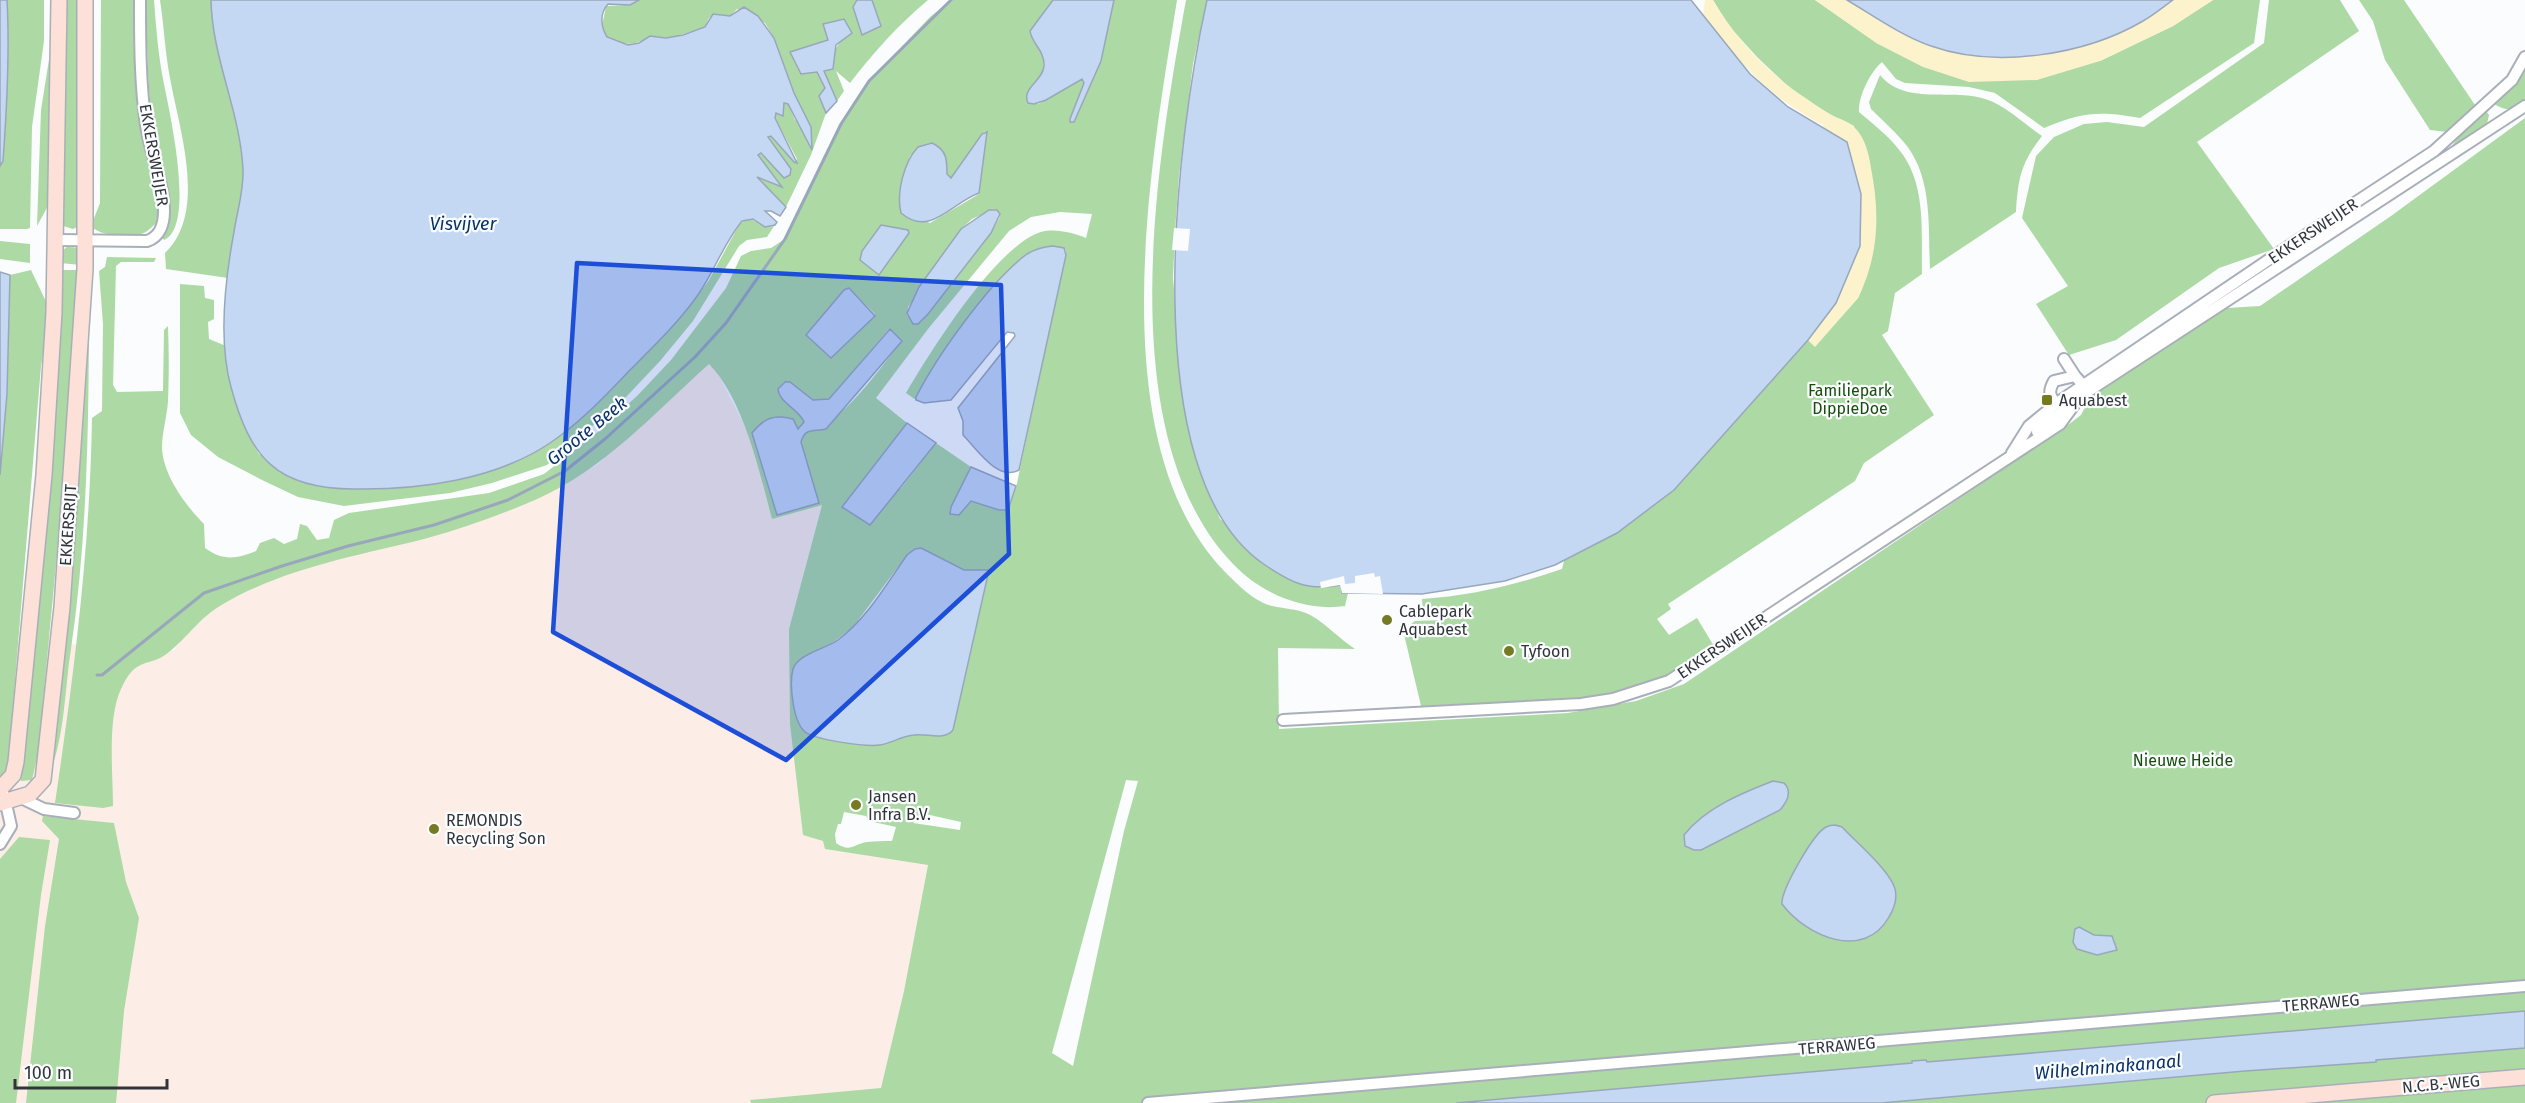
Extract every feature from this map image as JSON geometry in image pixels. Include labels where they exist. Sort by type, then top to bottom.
[{"type":"main road","name":"EKKERSRIJT","points":[[59,0],[57,240],[44,475],[16,762],[13,775],[2,796],[22,798],[30,794],[43,780],[62,607],[86,240],[85,0]]},
{"type":"main road","name":"N.C.B.-WEG","points":[[2214,1103],[2525,1077]]},
{"type":"street","name":"EKKERSWEIJER","points":[[86,240],[147,241],[157,236],[162,226],[162,193],[146,123],[140,44],[140,0]]},
{"type":"street","name":"EKKERSWEIJER","points":[[2010,456],[2029,426],[2079,381],[2434,151],[2512,80],[2525,57]]},
{"type":"street","name":"EKKERSWEIJER","points":[[1282,720],[1581,705],[1641,691],[1690,670],[1723,644],[2060,424],[2075,402],[2525,106]]},
{"type":"street","points":[[57,240],[86,240]]},
{"type":"street","points":[[2064,359],[2079,381]]},
{"type":"street","name":"EKKERSWEIJER","points":[[2057,403],[2050,396],[2049,389],[2054,381],[2079,381]]},
{"type":"street","points":[[2057,403],[2075,402]]},
{"type":"street","points":[[0,844],[11,826],[2,796]]},
{"type":"street","points":[[22,798],[44,809],[74,813]]},
{"type":"street","name":"TERRAWEG","points":[[1148,1103],[2525,986]]},
{"type":"highlighted area","points":[[577,263],[1001,285],[1009,554],[786,760],[553,632]]},
{"type":"shaded area","points":[[708,363],[717,372],[749,435],[772,519],[822,504],[789,629],[826,849],[928,865],[904,991],[878,1103],[0,1103],[0,640],[174,650],[225,581],[596,466]]},
{"type":"green space","points":[[7,0],[44,0],[44,41],[32,127],[30,228],[27,229],[0,229],[0,166],[3,161],[7,101]]},
{"type":"green space","points":[[64,0],[80,0],[79,226],[73,229],[60,225]]},
{"type":"green space","points":[[101,0],[133,0],[143,124],[157,203],[156,223],[146,232],[138,235],[109,234],[91,226],[100,203]]},
{"type":"green space","points":[[147,0],[154,0],[156,30],[178,164],[180,190],[174,230],[164,240],[162,237],[166,211],[165,198],[153,133],[150,100]]},
{"type":"green space","points":[[160,0],[211,0],[216,43],[241,147],[243,168],[240,209],[228,278],[166,269],[165,253],[178,236],[185,216],[188,193],[184,145],[168,68]]},
{"type":"green space","points":[[639,0],[857,0],[853,7],[862,35],[880,26],[872,0],[928,0],[887,39],[850,83],[836,71],[844,91],[837,101],[823,71],[833,69],[833,53],[843,37],[839,20],[833,22],[825,31],[828,40],[790,52],[801,74],[817,71],[825,88],[819,96],[826,113],[811,155],[786,207],[758,178],[760,176],[779,182],[758,155],[760,153],[768,160],[791,169],[768,137],[771,136],[794,162],[797,159],[775,118],[776,113],[782,116],[784,103],[788,103],[795,120],[811,127],[794,93],[774,38],[765,23],[737,9],[730,16],[715,14],[709,18],[705,27],[671,38],[650,36],[629,44],[607,38],[602,26],[606,6],[624,5]]},
{"type":"green space","name":"Nieuwe Heide","points":[[951,0],[1053,0],[1046,11],[1038,47],[1044,59],[1043,73],[1027,92],[1038,104],[1082,79],[1084,83],[1071,122],[1074,121],[1101,61],[1114,0],[1177,0],[1156,139],[1148,218],[1144,298],[1148,377],[1161,451],[1186,517],[1225,572],[1259,601],[1308,614],[1355,649],[1278,648],[1279,729],[1568,713],[1636,701],[1684,684],[2064,428],[2081,415],[2093,392],[2227,308],[2260,306],[2391,216],[2525,118],[2525,1103],[751,1103],[750,1100],[881,1088],[904,991],[928,865],[825,849],[823,841],[803,835],[790,724],[789,629],[822,505],[772,519],[756,458],[741,416],[721,379],[709,364],[606,457],[560,488],[495,516],[452,531],[296,572],[271,581],[215,609],[169,652],[132,671],[121,689],[112,731],[113,806],[103,808],[55,803],[80,611],[91,467],[92,418],[102,411],[103,324],[99,271],[105,267],[107,257],[156,258],[154,262],[121,262],[116,266],[113,385],[117,392],[163,391],[164,330],[168,326],[168,392],[162,442],[163,458],[177,489],[204,524],[205,548],[224,557],[242,556],[256,551],[260,543],[274,538],[284,544],[297,539],[300,524],[307,526],[317,540],[329,538],[334,520],[349,513],[489,493],[544,474],[599,431],[671,360],[726,288],[741,256],[751,251],[771,248],[785,239],[841,124],[869,81],[930,17]],"holes":[[[985,131],[979,194],[930,223],[900,212],[901,193],[910,156],[932,143],[941,149],[945,156],[947,174],[951,178]],[[994,209],[1000,217],[991,233],[928,314],[907,316],[908,307],[961,229],[972,219]],[[1060,212],[1092,214],[1086,238],[1064,232],[1041,232],[1023,241],[1004,257],[947,328],[906,393],[916,400],[932,368],[947,347],[982,301],[1014,265],[1029,254],[1066,250],[1016,488],[999,510],[971,501],[962,512],[951,515],[950,512],[971,467],[936,443],[901,488],[846,510],[844,504],[907,423],[876,398],[928,329],[1009,231],[1031,217]],[[849,288],[875,314],[843,347],[828,356],[806,335],[844,290]],[[889,329],[902,341],[847,407],[822,426],[811,429],[803,435],[801,442],[752,433],[770,419],[792,419],[798,429],[803,424],[803,419],[778,389],[784,382],[790,382],[813,400],[829,399]],[[915,549],[921,549],[964,570],[989,570],[953,730],[916,734],[872,746],[837,741],[798,719],[793,690],[795,667],[798,661],[835,641],[853,627],[907,555]],[[1126,780],[1138,781],[1124,831],[1073,1066],[1052,1053]],[[844,812],[866,816],[869,821],[896,827],[892,841],[867,842],[849,848],[836,843],[835,834]],[[921,813],[961,822],[960,830],[913,823]]]},
{"type":"green space","points":[[1186,0],[1207,0],[1193,64],[1179,176],[1173,278],[1184,403],[1193,447],[1220,519],[1321,588],[1341,585],[1348,593],[1345,606],[1315,606],[1285,599],[1258,584],[1234,565],[1195,510],[1170,445],[1156,372],[1152,294],[1155,216],[1164,138]]},
{"type":"green space","name":"Familiepark DippieDoe","points":[[1713,0],[1815,0],[1878,44],[2100,61],[2173,26],[2213,0],[2260,0],[2254,43],[2140,118],[2091,114],[2044,128],[1995,93],[1969,87],[1905,83],[1896,79],[1882,62],[1866,85],[1860,99],[1859,112],[1896,146],[1909,164],[1915,179],[1921,210],[1922,274],[1895,293],[1888,331],[1882,335],[1934,415],[1864,463],[1855,481],[1668,604],[1671,609],[1657,619],[1669,635],[1697,618],[1715,648],[1677,674],[1619,694],[1586,699],[1518,706],[1422,710],[1403,630],[1415,621],[1444,620],[1444,612],[1423,613],[1422,599],[1493,589],[1562,569],[1564,561],[1617,533],[1674,490],[1808,340],[1815,346],[1858,298],[1862,289],[1854,126],[1831,115],[1792,90],[1728,25]]},
{"type":"green space","points":[[2269,0],[2340,0],[2359,31],[2197,142],[2274,249],[2219,268],[2116,340],[2069,355],[2036,304],[2068,286],[2022,218],[2036,156],[2054,137],[2084,124],[2107,122],[2144,127],[2264,43]]},
{"type":"green space","points":[[2359,0],[2404,0],[2475,105],[2448,132],[2430,130],[2385,60],[2373,21]]},
{"type":"green space","points":[[51,47],[49,204],[37,226],[41,110]]},
{"type":"green space","points":[[2525,68],[2525,100],[2510,109],[2494,104],[2515,85]]},
{"type":"green space","points":[[1880,75],[1891,85],[1904,91],[1918,94],[1964,95],[1993,102],[2042,136],[2029,154],[2022,171],[2016,212],[1930,269],[1928,205],[1921,174],[1907,146],[1871,109],[1869,102]]},
{"type":"green space","points":[[2486,111],[2489,115],[2487,124],[2450,149],[2465,127]]},
{"type":"green space","points":[[746,219],[774,226],[767,237],[747,240],[739,246],[693,321],[660,361],[626,397],[547,465],[492,483],[450,493],[344,506],[298,497],[218,457],[191,435],[180,413],[180,284],[204,286],[205,298],[214,300],[214,319],[208,322],[209,339],[226,346],[232,391],[244,426],[259,454],[346,489],[412,487],[489,471],[531,454],[551,442],[608,393],[693,302],[709,280],[739,225]]},
{"type":"green space","points":[[0,241],[30,244],[30,263],[0,259]]},
{"type":"green space","points":[[67,247],[82,248],[81,265],[60,263],[63,250]]},
{"type":"green space","points":[[31,270],[50,310],[41,366],[9,753],[6,770],[0,777],[0,475],[7,394],[10,275]]},
{"type":"green space","points":[[59,270],[81,270],[76,296],[58,544],[38,753],[32,780],[21,781],[20,773]]},
{"type":"green space","points":[[89,274],[85,509],[77,603],[62,724],[52,767]]},
{"type":"green space","points":[[43,816],[114,823],[126,882],[139,918],[124,1011],[116,1103],[26,1103],[45,926],[59,839],[42,821]]},
{"type":"green space","points":[[19,837],[50,840],[41,895],[16,1103],[0,1103],[0,859]]},
{"type":"sand","points":[[1705,0],[1713,0],[1743,42],[1766,67],[1821,109],[1854,127],[1864,141],[1868,152],[1876,202],[1876,234],[1870,266],[1858,298],[1815,347],[1808,340],[1836,303],[1847,279],[1823,125],[1785,102],[1743,64],[1703,15]]},
{"type":"sand","points":[[1815,0],[1847,0],[1931,46],[2143,22],[2173,0],[2213,0],[2173,26],[2100,61],[2037,80],[1969,82],[1923,67],[1878,44]]},
{"type":"water","points":[[0,0],[7,0],[8,80],[3,161],[0,166]]},
{"type":"water","name":"Visvijver","points":[[211,0],[639,0],[630,5],[608,4],[602,16],[602,25],[607,37],[628,45],[639,43],[650,36],[666,38],[683,35],[705,27],[713,14],[730,16],[744,7],[758,16],[774,38],[794,93],[811,127],[812,150],[788,104],[784,103],[783,116],[776,113],[775,118],[797,163],[771,136],[768,137],[791,169],[790,175],[784,178],[761,153],[758,155],[782,187],[757,177],[786,207],[780,216],[771,211],[765,211],[777,222],[775,225],[765,227],[753,219],[742,221],[701,290],[680,318],[592,409],[550,443],[505,466],[481,474],[430,485],[354,489],[327,488],[305,483],[286,475],[271,465],[258,450],[247,433],[227,369],[224,310],[243,169],[237,126],[216,43]]},
{"type":"water","points":[[857,0],[872,0],[881,26],[862,35],[853,7]]},
{"type":"water","points":[[1053,0],[1114,0],[1101,61],[1074,122],[1070,122],[1070,119],[1084,83],[1082,79],[1046,100],[1034,104],[1028,103],[1027,98],[1027,93],[1040,76],[1044,66],[1043,56],[1030,31]]},
{"type":"water","points":[[1207,0],[1691,0],[1750,74],[1788,107],[1847,142],[1861,194],[1860,246],[1836,303],[1808,340],[1674,490],[1617,533],[1555,565],[1505,581],[1422,594],[1342,593],[1341,585],[1309,586],[1283,577],[1265,565],[1223,521],[1196,458],[1180,382],[1175,299],[1177,214],[1195,59]]},
{"type":"water","points":[[1847,0],[2173,0],[2143,21],[2095,42],[2040,55],[1983,57],[1956,53],[1920,42]]},
{"type":"water","points":[[844,19],[852,33],[836,45],[833,69],[824,71],[837,101],[826,113],[819,96],[825,88],[817,72],[801,74],[790,52],[828,40],[823,24]]},
{"type":"water","points":[[987,132],[979,193],[931,220],[921,222],[912,220],[901,213],[902,178],[918,147],[932,143],[941,149],[946,160],[947,174],[951,178],[982,134]]},
{"type":"water","points":[[989,210],[997,210],[1000,214],[991,233],[928,314],[918,324],[913,324],[907,313],[919,287],[961,229]]},
{"type":"water","points":[[881,225],[908,230],[909,233],[879,275],[860,260],[862,251]]},
{"type":"water","points":[[1053,246],[1064,248],[1066,255],[1019,470],[1011,473],[1003,472],[988,462],[963,435],[963,421],[958,408],[1015,336],[1014,333],[1007,332],[951,400],[924,403],[916,400],[916,397],[951,341],[997,282],[1027,254]]},
{"type":"water","points":[[0,272],[10,275],[7,394],[0,475]]},
{"type":"water","points":[[849,288],[875,316],[831,358],[806,335],[844,290]]},
{"type":"water","points":[[890,329],[902,341],[826,429],[810,431],[803,437],[801,442],[819,503],[777,515],[752,433],[770,418],[793,419],[798,429],[804,422],[782,398],[778,389],[785,382],[790,382],[813,400],[829,399]]},
{"type":"water","points":[[907,423],[936,443],[870,525],[842,507]]},
{"type":"water","points":[[971,467],[1016,486],[1008,510],[999,510],[971,501],[959,515],[950,514],[951,507]]},
{"type":"water","points":[[921,548],[964,570],[989,570],[953,730],[945,735],[914,735],[873,745],[829,740],[804,731],[797,719],[793,702],[792,676],[796,664],[800,659],[838,640],[858,622],[907,555]]},
{"type":"water","points":[[1773,781],[1784,783],[1789,793],[1780,810],[1701,850],[1685,846],[1684,835],[1702,817],[1737,796]]},
{"type":"water","points":[[1835,825],[1842,827],[1878,863],[1890,879],[1896,894],[1889,917],[1878,930],[1865,938],[1851,941],[1820,934],[1793,916],[1782,904],[1792,875],[1806,851],[1820,832],[1826,827]]},
{"type":"water","points":[[2079,927],[2094,935],[2112,936],[2117,950],[2097,955],[2077,949],[2073,942],[2075,929]]},
{"type":"water","name":"Wilhelminakanaal","points":[[2525,1011],[2525,1048],[2376,1060],[2376,1062],[2245,1071],[1881,1103],[1456,1103],[1912,1063],[1912,1061],[1926,1060],[1927,1062]]},
{"type":"pier","points":[[1174,228],[1190,229],[1188,251],[1172,250]]},
{"type":"pier","points":[[1374,573],[1375,577],[1380,576],[1383,594],[1342,593],[1340,585],[1321,588],[1320,582],[1344,576],[1345,584],[1355,583],[1355,576]]},
{"type":"waterway","name":"Groote Beek","points":[[97,675],[102,675],[204,593],[282,566],[348,546],[434,525],[508,500],[565,471],[605,439],[695,357],[726,323],[785,239],[841,124],[869,81],[951,0]]},
{"type":"place","name":"Aquabest","points":[[2047,400]]},
{"type":"place","name":"Cablepark Aquabest","points":[[1387,620]]},
{"type":"place","name":"Tyfoon","points":[[1509,651]]},
{"type":"place","name":"Jansen Infra B.V.","points":[[856,805]]},
{"type":"place","name":"REMONDIS Recycling Son","points":[[434,829]]}]
